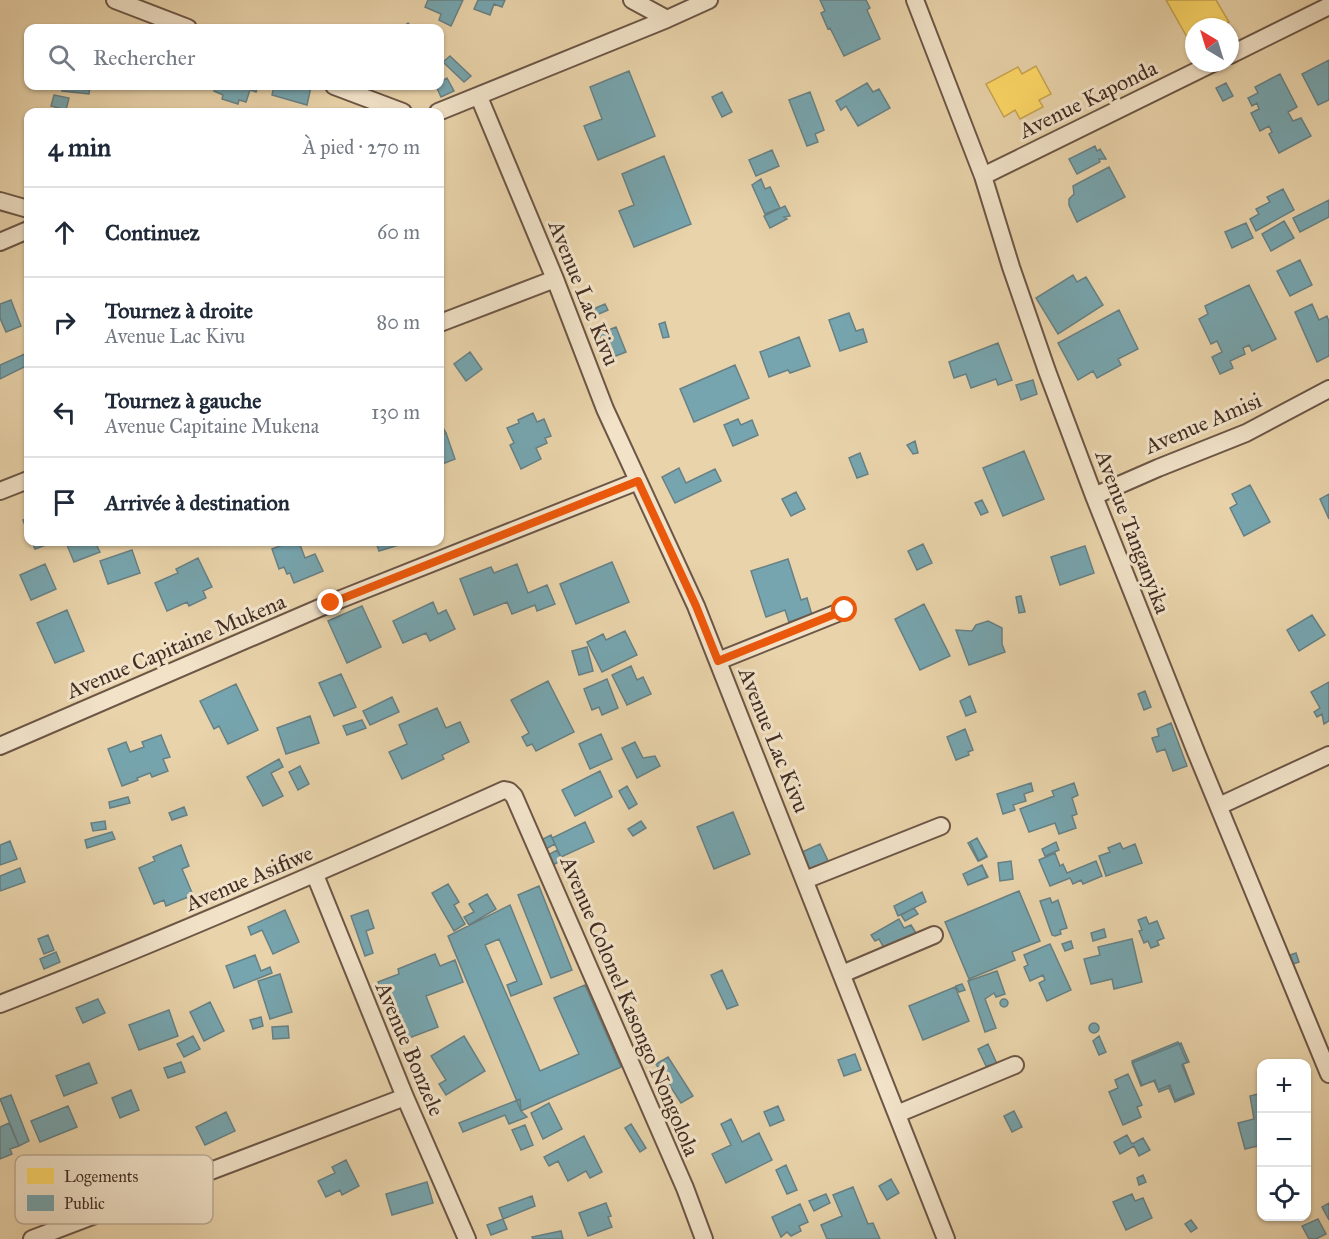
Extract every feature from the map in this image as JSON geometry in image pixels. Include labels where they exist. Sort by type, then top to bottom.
[{"type":"street","points":[[115,0],[178,24]]},
{"type":"street","points":[[632,0],[667,19]]},
{"type":"street","points":[[444,110],[709,0]]},
{"type":"street","name":"Avenue Tanganyika","points":[[915,0],[984,176],[1011,267],[1094,496],[1329,1074]]},
{"type":"street","points":[[1239,51],[1329,6]]},
{"type":"street","name":"Avenue Kaponda","points":[[984,176],[1195,72]]},
{"type":"street","points":[[345,90],[392,108]]},
{"type":"street","name":"Avenue Lac Kivu","points":[[479,97],[555,279],[605,409],[696,606],[946,1239]]},
{"type":"street","points":[[0,201],[24,208]]},
{"type":"street","points":[[0,242],[24,232]]},
{"type":"street","points":[[444,321],[555,279]]},
{"type":"street","name":"Avenue Amisi","points":[[1094,496],[1246,433],[1329,389]]},
{"type":"street","name":"Avenue Capitaine Mukena","points":[[0,746],[331,603],[638,481]]},
{"type":"street","points":[[0,491],[24,482]]},
{"type":"street","points":[[718,661],[845,610]]},
{"type":"street","points":[[1219,806],[1329,755]]},
{"type":"street","name":"Avenue Asifiwe","points":[[0,1004],[315,875],[504,790],[512,792]]},
{"type":"street","name":"Avenue Colonel Kasongo Nongolola","points":[[512,792],[685,1188],[704,1239]]},
{"type":"street","points":[[805,880],[941,826]]},
{"type":"street","name":"Avenue Bonzele","points":[[315,875],[405,1097],[467,1239]]},
{"type":"street","points":[[842,974],[934,935]]},
{"type":"street","points":[[897,1114],[1015,1065]]},
{"type":"street","points":[[213,1170],[405,1097]]},
{"type":"street","points":[[32,1239],[71,1224]]},
{"type":"building: Logements","points":[[1166,0],[1216,0],[1227,18],[1185,18],[1185,33]]},
{"type":"building: Logements","points":[[1036,66],[1051,94],[1039,100],[1043,107],[1020,119],[1015,110],[1004,117],[986,84],[1018,67],[1022,74]]},
{"type":"building: Public","points":[[428,0],[463,0],[451,26],[439,20],[441,14],[425,7]]},
{"type":"building: Public","points":[[478,0],[505,0],[502,7],[494,4],[490,15],[474,9]]},
{"type":"building: Public","points":[[820,0],[866,0],[870,8],[867,10],[880,39],[844,56],[821,13],[825,11]]},
{"type":"building: Public","points":[[450,56],[471,76],[464,82],[444,61]]},
{"type":"building: Public","points":[[1329,60],[1329,100],[1318,105],[1302,74]]},
{"type":"building: Public","points":[[629,71],[655,136],[598,160],[584,126],[602,119],[590,87]]},
{"type":"building: Public","points":[[1280,74],[1297,107],[1288,112],[1293,121],[1301,118],[1311,136],[1279,153],[1269,134],[1272,132],[1269,126],[1260,131],[1251,113],[1259,109],[1257,103],[1252,106],[1248,98],[1258,93],[1255,87]]},
{"type":"building: Public","points":[[447,78],[454,91],[441,97],[438,90],[444,90],[444,80]]},
{"type":"building: Public","points":[[867,83],[873,92],[879,89],[890,108],[858,126],[846,106],[841,110],[836,101]]},
{"type":"building: Public","points":[[1226,83],[1233,96],[1223,101],[1216,88]]},
{"type":"building: Public","points":[[62,90],[90,90],[89,94]]},
{"type":"building: Public","points":[[250,90],[246,102],[239,100],[238,104],[222,99],[223,95],[214,91]]},
{"type":"building: Public","points":[[273,90],[310,90],[307,105],[272,95]]},
{"type":"building: Public","points":[[722,92],[732,112],[722,117],[712,97]]},
{"type":"building: Public","points":[[810,92],[824,130],[815,134],[818,142],[807,146],[789,100]]},
{"type":"building: Public","points":[[54,95],[69,98],[66,108],[51,106]]},
{"type":"building: Public","points":[[1095,146],[1097,151],[1100,149],[1106,159],[1099,159],[1100,162],[1077,174],[1069,159]]},
{"type":"building: Public","points":[[772,150],[779,166],[756,176],[749,160]]},
{"type":"building: Public","points":[[664,156],[691,224],[634,247],[619,211],[634,205],[622,174]]},
{"type":"building: Public","points":[[1109,167],[1125,197],[1077,222],[1069,205],[1069,199],[1074,194],[1073,186]]},
{"type":"building: Public","points":[[761,179],[765,189],[770,187],[780,208],[765,214],[752,185]]},
{"type":"building: Public","points":[[1283,189],[1294,210],[1256,231],[1250,219],[1259,214],[1256,209],[1270,202],[1267,197]]},
{"type":"building: Public","points":[[1329,200],[1329,217],[1300,232],[1293,218]]},
{"type":"building: Public","points":[[785,206],[790,216],[784,217],[787,219],[770,228],[764,216]]},
{"type":"building: Public","points":[[1284,221],[1294,238],[1271,251],[1262,234]]},
{"type":"building: Public","points":[[1246,223],[1253,238],[1232,248],[1225,232]]},
{"type":"building: Public","points":[[1300,260],[1312,285],[1290,296],[1277,271]]},
{"type":"building: Public","points":[[1073,275],[1077,282],[1086,277],[1103,305],[1058,334],[1036,298]]},
{"type":"building: Public","points":[[1249,285],[1276,339],[1252,351],[1249,345],[1243,348],[1245,354],[1230,361],[1233,368],[1220,374],[1212,357],[1222,352],[1217,341],[1211,344],[1199,319],[1208,314],[1205,306]]},
{"type":"building: Public","points":[[11,300],[21,326],[6,332],[0,318],[0,304]]},
{"type":"building: Public","points":[[605,304],[608,310],[594,316],[591,310]]},
{"type":"building: Public","points":[[1312,304],[1319,320],[1327,316],[1329,322],[1329,356],[1317,362],[1295,312]]},
{"type":"building: Public","points":[[1119,310],[1138,349],[1118,359],[1121,365],[1097,378],[1093,371],[1078,380],[1058,343]]},
{"type":"building: Public","points":[[849,313],[856,331],[863,329],[867,342],[840,351],[829,320]]},
{"type":"building: Public","points":[[665,322],[669,337],[663,338],[659,324]]},
{"type":"building: Public","points":[[616,327],[626,352],[608,359],[599,334]]},
{"type":"building: Public","points":[[799,337],[810,366],[790,373],[788,370],[769,377],[760,352]]},
{"type":"building: Public","points":[[998,343],[1012,380],[998,385],[996,379],[971,388],[966,374],[954,378],[949,362]]},
{"type":"building: Public","points":[[470,352],[482,369],[466,381],[454,364]]},
{"type":"building: Public","points":[[24,354],[24,367],[0,379],[0,365]]},
{"type":"building: Public","points":[[735,365],[749,398],[694,422],[680,389]]},
{"type":"building: Public","points":[[1033,380],[1037,394],[1021,400],[1016,385]]},
{"type":"building: Public","points":[[533,413],[537,422],[544,419],[551,436],[545,438],[547,443],[536,448],[541,459],[521,469],[510,445],[514,443],[507,428]]},
{"type":"building: Public","points":[[738,419],[741,425],[752,420],[758,435],[733,446],[724,425]]},
{"type":"building: Public","points":[[446,433],[455,459],[444,463],[444,434]]},
{"type":"building: Public","points":[[915,441],[918,453],[913,454],[907,445]]},
{"type":"building: Public","points":[[1024,451],[1044,499],[1003,516],[983,468]]},
{"type":"building: Public","points":[[860,453],[868,474],[857,478],[849,458]]},
{"type":"building: Public","points":[[679,468],[686,483],[715,469],[721,481],[675,503],[662,477]]},
{"type":"building: Public","points":[[1250,485],[1270,522],[1244,536],[1230,508],[1237,504],[1232,494]]},
{"type":"building: Public","points":[[796,492],[805,509],[791,516],[782,499]]},
{"type":"building: Public","points":[[1329,494],[1329,519],[1320,499]]},
{"type":"building: Public","points":[[982,500],[988,512],[981,515],[975,503]]},
{"type":"building: Public","points":[[923,544],[932,563],[917,570],[908,551]]},
{"type":"building: Public","points":[[67,546],[97,546],[100,552],[74,562]]},
{"type":"building: Public","points":[[280,546],[300,546],[305,558],[315,554],[323,571],[294,583],[290,573],[287,574],[284,567],[279,569],[272,549]]},
{"type":"building: Public","points":[[377,546],[395,546],[379,551]]},
{"type":"building: Public","points":[[1085,546],[1094,573],[1060,585],[1051,557]]},
{"type":"building: Public","points":[[132,550],[140,573],[108,584],[100,561]]},
{"type":"building: Public","points":[[198,558],[212,587],[203,591],[206,598],[189,606],[187,602],[167,611],[155,583],[178,573],[176,569]]},
{"type":"building: Public","points":[[788,559],[801,600],[807,598],[812,615],[789,622],[785,610],[766,617],[751,571]]},
{"type":"building: Public","points":[[612,562],[629,602],[576,624],[560,584]]},
{"type":"building: Public","points":[[45,564],[56,589],[31,600],[20,575]]},
{"type":"building: Public","points":[[517,564],[528,593],[547,585],[555,604],[537,611],[535,605],[512,614],[507,602],[474,615],[460,579],[491,567],[494,573]]},
{"type":"building: Public","points":[[1021,596],[1025,612],[1019,613],[1016,597]]},
{"type":"building: Public","points":[[433,602],[438,614],[446,610],[455,629],[430,641],[426,633],[403,643],[393,621]]},
{"type":"building: Public","points":[[924,604],[950,656],[920,670],[895,619]]},
{"type":"building: Public","points":[[362,606],[381,647],[347,663],[328,621]]},
{"type":"building: Public","points":[[67,610],[84,651],[55,663],[37,623]]},
{"type":"building: Public","points":[[1312,615],[1325,635],[1299,651],[1287,630]]},
{"type":"building: Public","points":[[988,621],[1002,628],[1002,644],[1005,652],[969,665],[956,630],[972,631],[976,625]]},
{"type":"building: Public","points":[[625,631],[637,655],[602,672],[587,642],[603,634],[606,640]]},
{"type":"building: Public","points":[[587,647],[593,671],[579,675],[572,651]]},
{"type":"building: Public","points":[[631,666],[637,680],[643,677],[651,694],[627,705],[612,675]]},
{"type":"building: Public","points":[[341,674],[356,707],[334,716],[319,683]]},
{"type":"building: Public","points":[[607,679],[618,708],[602,715],[599,707],[592,710],[584,689]]},
{"type":"building: Public","points":[[548,681],[574,732],[536,751],[532,744],[527,746],[522,737],[529,733],[511,700]]},
{"type":"building: Public","points":[[1329,682],[1329,721],[1324,724],[1322,714],[1317,717],[1314,712],[1320,708],[1311,692]]},
{"type":"building: Public","points":[[236,684],[258,730],[228,744],[219,726],[214,729],[200,701]]},
{"type":"building: Public","points":[[1145,691],[1151,707],[1144,710],[1138,694]]},
{"type":"building: Public","points":[[970,696],[976,712],[966,716],[960,701]]},
{"type":"building: Public","points":[[392,697],[399,712],[370,725],[363,711]]},
{"type":"building: Public","points":[[437,708],[446,728],[460,722],[469,742],[442,755],[444,759],[402,779],[389,752],[407,744],[399,725]]},
{"type":"building: Public","points":[[310,716],[319,743],[286,754],[277,728]]},
{"type":"building: Public","points":[[362,720],[366,728],[347,735],[343,726]]},
{"type":"building: Public","points":[[1171,723],[1187,766],[1173,771],[1165,749],[1157,752],[1152,738],[1159,736],[1157,729]]},
{"type":"building: Public","points":[[965,729],[973,750],[968,752],[969,755],[956,760],[947,737]]},
{"type":"building: Public","points":[[601,734],[612,759],[590,769],[579,744]]},
{"type":"building: Public","points":[[161,735],[170,757],[163,759],[168,771],[152,777],[150,773],[122,786],[108,749],[126,742],[130,752],[144,747],[142,742]]},
{"type":"building: Public","points":[[635,742],[643,758],[655,756],[660,766],[637,778],[622,748]]},
{"type":"building: Public","points":[[279,759],[283,767],[271,773],[283,796],[263,806],[247,777]]},
{"type":"building: Public","points":[[300,766],[309,784],[298,790],[289,772]]},
{"type":"building: Public","points":[[600,771],[612,797],[575,816],[562,790]]},
{"type":"building: Public","points":[[1031,783],[1033,791],[1024,794],[1026,801],[1013,805],[1015,810],[1003,814],[997,794]]},
{"type":"building: Public","points":[[1074,783],[1078,795],[1072,798],[1077,814],[1072,816],[1076,828],[1059,834],[1055,823],[1029,832],[1020,809],[1054,796],[1052,791]]},
{"type":"building: Public","points":[[627,786],[637,804],[629,809],[619,791]]},
{"type":"building: Public","points":[[128,797],[130,803],[110,808],[109,802]]},
{"type":"building: Public","points":[[184,807],[187,815],[172,820],[169,813]]},
{"type":"building: Public","points":[[733,812],[750,854],[714,869],[697,827]]},
{"type":"building: Public","points":[[105,821],[106,829],[93,831],[91,823]]},
{"type":"building: Public","points":[[641,821],[646,828],[633,836],[628,829]]},
{"type":"building: Public","points":[[585,822],[594,842],[561,857],[552,838]]},
{"type":"building: Public","points":[[112,832],[115,839],[87,848],[85,840]]},
{"type":"building: Public","points":[[551,835],[555,844],[546,849],[541,840]]},
{"type":"building: Public","points":[[977,838],[987,856],[978,861],[968,843]]},
{"type":"building: Public","points":[[977,838],[987,857],[979,861],[970,842]]},
{"type":"building: Public","points":[[10,841],[17,859],[0,865],[0,845]]},
{"type":"building: Public","points":[[1056,842],[1059,850],[1045,856],[1042,849]]},
{"type":"building: Public","points":[[1120,843],[1123,849],[1135,844],[1142,863],[1106,876],[1099,856],[1110,852],[1108,848]]},
{"type":"building: Public","points":[[820,844],[829,863],[809,873],[800,853]]},
{"type":"building: Public","points":[[181,845],[189,866],[182,869],[193,895],[166,906],[164,900],[154,904],[139,868],[155,861],[153,857]]},
{"type":"building: Public","points":[[557,850],[562,860],[553,865],[548,855]]},
{"type":"building: Public","points":[[1055,853],[1060,866],[1063,864],[1067,873],[1096,861],[1102,876],[1083,884],[1081,880],[1073,884],[1070,878],[1050,886],[1039,860]]},
{"type":"building: Public","points":[[1011,861],[1013,879],[1000,881],[998,863]]},
{"type":"building: Public","points":[[982,865],[988,877],[968,885],[963,874]]},
{"type":"building: Public","points":[[982,865],[987,877],[968,885],[963,874]]},
{"type":"building: Public","points":[[20,868],[25,882],[0,891],[0,876]]},
{"type":"building: Public","points":[[448,884],[459,902],[454,905],[465,924],[454,931],[432,893]]},
{"type":"building: Public","points":[[539,886],[572,970],[551,978],[518,895]]},
{"type":"building: Public","points":[[1019,891],[1040,941],[1012,952],[1015,960],[969,979],[945,922]]},
{"type":"building: Public","points":[[922,892],[926,902],[898,916],[894,906]]},
{"type":"building: Public","points":[[487,894],[496,909],[469,925],[464,917],[474,912],[469,904]]},
{"type":"building: Public","points":[[1050,898],[1052,903],[1058,900],[1067,928],[1060,930],[1061,934],[1055,936],[1052,935],[1040,901]]},
{"type":"building: Public","points":[[510,905],[542,984],[511,996],[507,985],[517,981],[499,939],[485,945],[540,1071],[579,1054],[554,998],[585,985],[621,1067],[521,1111],[448,936]]},
{"type":"building: Public","points":[[914,908],[918,914],[905,921],[901,915]]},
{"type":"building: Public","points":[[285,910],[299,942],[273,954],[262,930],[251,935],[248,927]]},
{"type":"building: Public","points":[[368,910],[374,928],[366,931],[373,953],[365,956],[351,916]]},
{"type":"building: Public","points":[[1146,917],[1149,924],[1157,921],[1164,938],[1157,941],[1159,945],[1151,948],[1148,941],[1144,943],[1139,931],[1142,930],[1138,920]]},
{"type":"building: Public","points":[[899,919],[904,928],[911,925],[916,933],[885,950],[879,939],[875,941],[871,935]]},
{"type":"building: Public","points":[[1104,929],[1106,937],[1093,941],[1091,933]]},
{"type":"building: Public","points":[[48,935],[54,950],[44,954],[38,939]]},
{"type":"building: Public","points":[[1132,939],[1142,982],[1114,989],[1112,979],[1091,984],[1084,959],[1100,955],[1098,947]]},
{"type":"building: Public","points":[[1071,941],[1073,948],[1065,951],[1062,944]]},
{"type":"building: Public","points":[[1050,944],[1071,990],[1047,1001],[1039,983],[1045,980],[1043,975],[1030,981],[1024,967],[1028,965],[1024,955]]},
{"type":"building: Public","points":[[56,952],[60,962],[44,969],[40,959]]},
{"type":"building: Public","points":[[1296,953],[1299,962],[1293,964],[1290,955]]},
{"type":"building: Public","points":[[435,954],[440,966],[455,960],[463,982],[426,996],[438,1027],[401,1041],[378,982],[399,974],[398,969]]},
{"type":"building: Public","points":[[255,955],[261,971],[270,967],[272,973],[234,988],[226,966]]},
{"type":"building: Public","points":[[722,970],[738,1005],[727,1009],[711,975]]},
{"type":"building: Public","points":[[997,971],[1005,994],[996,997],[994,993],[985,999],[996,1028],[985,1032],[968,981]]},
{"type":"building: Public","points":[[280,974],[292,1012],[270,1019],[258,981]]},
{"type":"building: Public","points":[[962,984],[965,990],[959,992],[956,986]]},
{"type":"building: Public","points":[[955,987],[969,1021],[923,1040],[909,1006]]},
{"type":"building: Public","points":[[98,999],[105,1013],[83,1023],[76,1008]]},
{"type":"building: Public","points":[[1004,999],[1008,1003],[1004,1007],[1000,1003]]},
{"type":"building: Public","points":[[210,1002],[224,1031],[204,1041],[190,1012]]},
{"type":"building: Public","points":[[169,1010],[178,1036],[139,1050],[129,1025]]},
{"type":"building: Public","points":[[261,1017],[263,1026],[253,1029],[250,1020]]},
{"type":"building: Public","points":[[1094,1023],[1098,1024],[1098,1032],[1094,1033],[1090,1032],[1089,1028],[1090,1024]]},
{"type":"building: Public","points":[[288,1026],[289,1038],[273,1039],[272,1027]]},
{"type":"building: Public","points":[[193,1036],[200,1049],[184,1057],[177,1044]]},
{"type":"building: Public","points":[[464,1036],[485,1071],[446,1095],[439,1084],[446,1080],[431,1056]]},
{"type":"building: Public","points":[[1099,1036],[1106,1052],[1099,1055],[1093,1041]]},
{"type":"building: Public","points":[[1178,1042],[1187,1062],[1182,1065],[1194,1094],[1175,1102],[1169,1088],[1159,1092],[1154,1081],[1142,1085],[1132,1061]]},
{"type":"building: Public","points":[[1181,1043],[1189,1062],[1183,1064],[1194,1093],[1175,1100],[1170,1085],[1158,1090],[1155,1080],[1141,1086],[1132,1063]]},
{"type":"building: Public","points":[[988,1044],[997,1064],[986,1066],[978,1049]]},
{"type":"building: Public","points":[[855,1054],[861,1070],[844,1076],[838,1060]]},
{"type":"building: Public","points":[[668,1057],[693,1096],[681,1103],[656,1064]]},
{"type":"building: Public","points":[[181,1062],[185,1072],[168,1078],[164,1068]]},
{"type":"building: Public","points":[[89,1063],[97,1083],[64,1096],[56,1076]]},
{"type":"building: Public","points":[[1128,1074],[1142,1105],[1137,1107],[1141,1117],[1123,1125],[1109,1092],[1118,1088],[1115,1080]]},
{"type":"building: Public","points":[[131,1090],[139,1110],[120,1118],[112,1098]]},
{"type":"building: Public","points":[[1257,1094],[1257,1146],[1245,1149],[1238,1123],[1254,1119],[1250,1096]]},
{"type":"building: Public","points":[[11,1095],[29,1141],[19,1146],[0,1099]]},
{"type":"building: Public","points":[[520,1099],[521,1111],[527,1117],[509,1124],[505,1115],[463,1132],[459,1123]]},
{"type":"building: Public","points":[[549,1103],[562,1129],[543,1139],[531,1113]]},
{"type":"building: Public","points":[[68,1106],[77,1127],[40,1142],[31,1121]]},
{"type":"building: Public","points":[[778,1106],[784,1120],[770,1126],[764,1112]]},
{"type":"building: Public","points":[[1014,1111],[1022,1127],[1012,1132],[1004,1116]]},
{"type":"building: Public","points":[[226,1112],[235,1131],[205,1145],[196,1127]]},
{"type":"building: Public","points":[[731,1119],[742,1142],[759,1133],[772,1160],[726,1183],[712,1154],[731,1145],[721,1124]]},
{"type":"building: Public","points":[[9,1123],[19,1146],[10,1149],[12,1154],[0,1159],[0,1127]]},
{"type":"building: Public","points":[[631,1124],[646,1148],[640,1152],[625,1128]]},
{"type":"building: Public","points":[[525,1125],[533,1145],[521,1150],[512,1130]]},
{"type":"building: Public","points":[[1127,1135],[1132,1144],[1143,1138],[1150,1150],[1139,1156],[1134,1146],[1120,1154],[1114,1142]]},
{"type":"building: Public","points":[[584,1136],[602,1172],[590,1178],[586,1171],[568,1181],[558,1161],[549,1166],[544,1157]]},
{"type":"building: Public","points":[[346,1160],[359,1186],[342,1195],[340,1190],[326,1197],[318,1181],[335,1173],[332,1167]]},
{"type":"building: Public","points":[[786,1165],[797,1190],[787,1194],[776,1170]]},
{"type":"building: Public","points":[[1143,1175],[1146,1182],[1139,1185],[1137,1178]]},
{"type":"building: Public","points":[[891,1179],[899,1193],[887,1200],[879,1186]]},
{"type":"building: Public","points":[[427,1182],[433,1203],[392,1215],[386,1194]]},
{"type":"building: Public","points":[[853,1187],[868,1224],[873,1223],[880,1239],[827,1239],[821,1225],[842,1216],[833,1195]]},
{"type":"building: Public","points":[[826,1194],[830,1203],[814,1211],[809,1201]]},
{"type":"building: Public","points":[[1132,1194],[1135,1201],[1143,1198],[1152,1218],[1126,1230],[1113,1202]]},
{"type":"building: Public","points":[[532,1196],[535,1206],[503,1219],[499,1208]]},
{"type":"building: Public","points":[[606,1203],[612,1227],[588,1236],[579,1213]]},
{"type":"building: Public","points":[[1329,1203],[1329,1220],[1322,1207]]},
{"type":"building: Public","points":[[800,1204],[808,1222],[799,1226],[801,1231],[791,1236],[787,1232],[781,1237],[772,1217]]},
{"type":"building: Public","points":[[503,1219],[507,1229],[491,1235],[487,1225]]},
{"type":"building: Public","points":[[1318,1219],[1326,1234],[1316,1239],[1309,1239],[1302,1226]]},
{"type":"building: Public","points":[[1191,1220],[1197,1228],[1191,1232],[1185,1224]]},
{"type":"building: Public","points":[[561,1231],[563,1239],[533,1239],[532,1237]]},
{"type":"route","points":[[331,603],[638,481],[696,606],[718,661],[845,610]]}]
